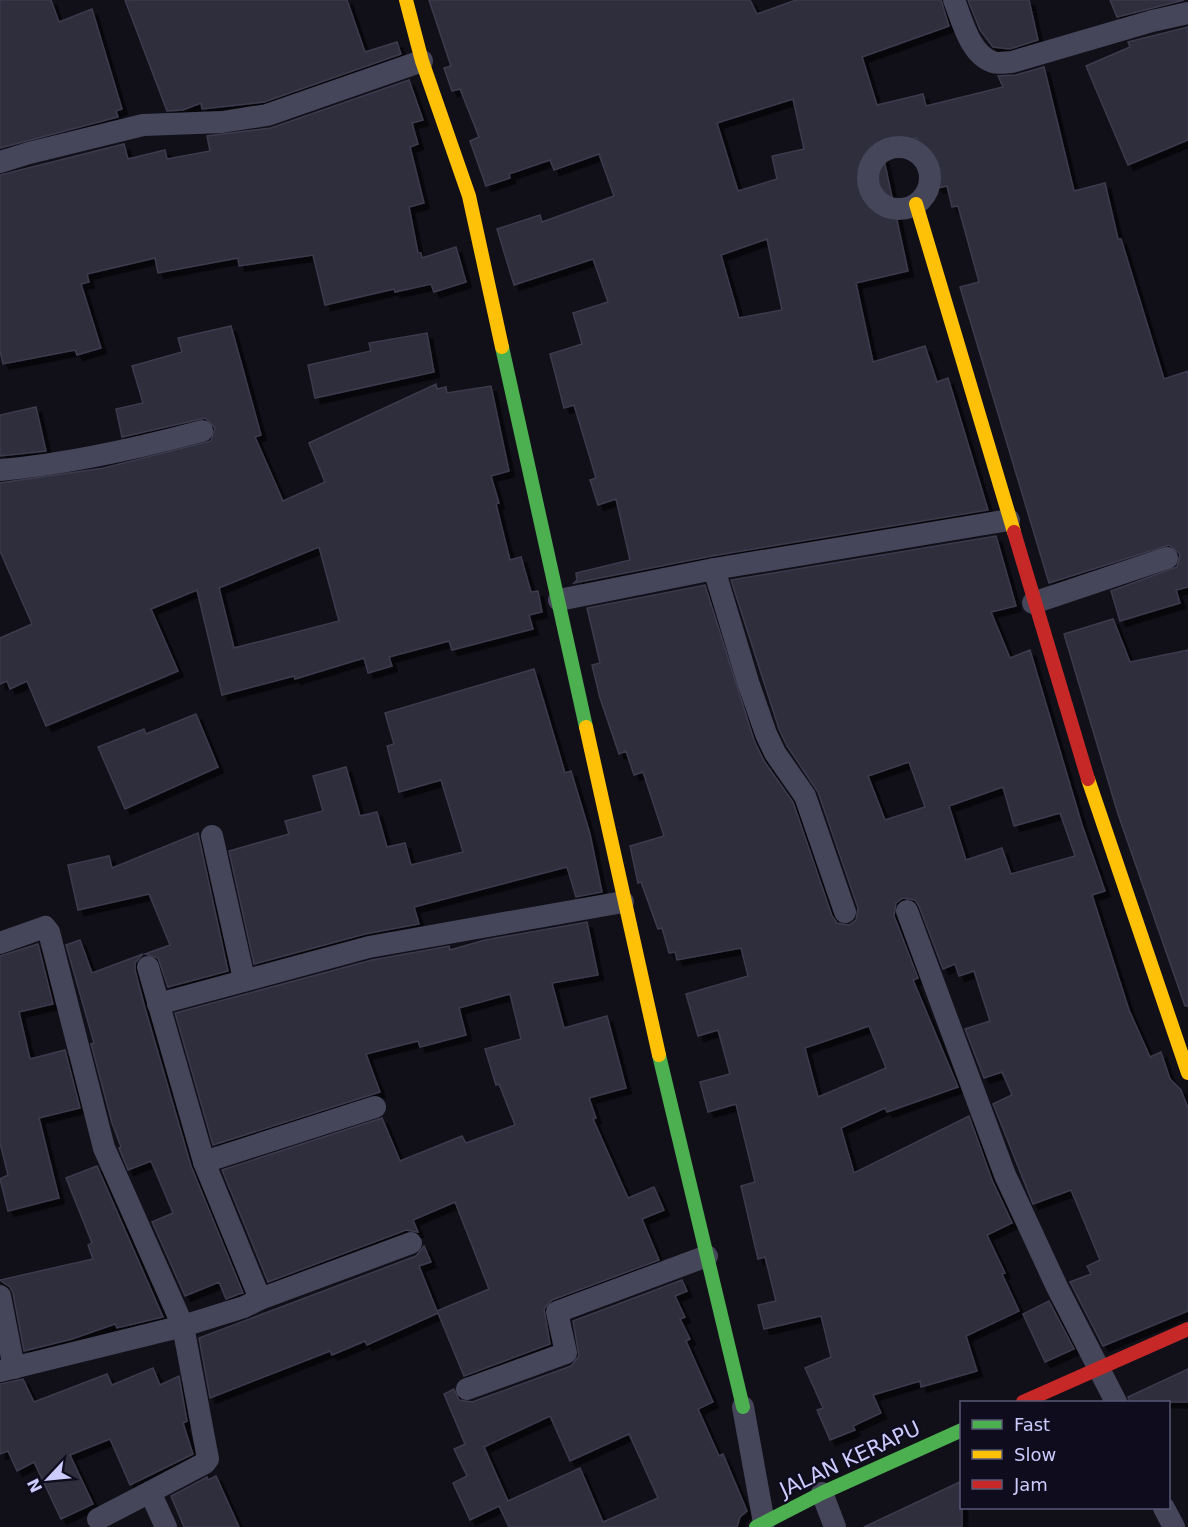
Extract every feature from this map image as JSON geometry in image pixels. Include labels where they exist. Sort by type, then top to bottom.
[{"type":"street","points":[[406,0],[422,61],[471,204],[483,252],[523,450],[560,600],[623,902],[743,1407],[761,1500],[760,1525]]},
{"type":"street","points":[[954,0],[964,27],[979,54],[994,63],[1012,62],[1188,13]]},
{"type":"street","points":[[0,162],[143,125],[222,122],[267,115],[422,61]]},
{"type":"street","points":[[916,204],[1033,603],[1100,820],[1188,1072]]},
{"type":"street","points":[[0,470],[42,466],[125,452],[202,431]]},
{"type":"street","points":[[560,600],[714,569],[1009,520]]},
{"type":"street","points":[[1033,603],[1167,558]]},
{"type":"street","points":[[714,569],[766,734],[805,796],[845,912]]},
{"type":"street","points":[[212,836],[244,979]]},
{"type":"street","points":[[158,1004],[369,947],[623,902]]},
{"type":"street","points":[[908,911],[1005,1175],[1057,1287],[1116,1401]]},
{"type":"street","points":[[0,943],[45,927],[50,932],[104,1148],[183,1326],[208,1459],[205,1463],[98,1519]]},
{"type":"street","points":[[147,967],[204,1162],[260,1299]]},
{"type":"street","points":[[204,1162],[375,1107]]},
{"type":"street","points":[[0,1296],[7,1369],[183,1326],[244,1307],[411,1243]]},
{"type":"street","points":[[467,1389],[566,1353],[557,1312],[707,1256]]},
{"type":"street","points":[[1025,1401],[1188,1329]]},
{"type":"street","name":"JALAN KERAPU","points":[[760,1525],[822,1493],[960,1431]]},
{"type":"street","points":[[150,1492],[166,1527]]},
{"type":"street","points":[[822,1493],[835,1527]]},
{"type":"street","points":[[1165,1509],[1174,1527]]},
{"type":"building","points":[[0,0],[51,0],[59,22],[92,9],[122,109],[116,111],[118,117],[0,148]]},
{"type":"building","points":[[125,0],[347,0],[365,52],[397,42],[401,54],[264,102],[202,109],[201,103],[183,110],[167,111]]},
{"type":"building","points":[[429,0],[750,0],[757,14],[796,0],[941,0],[949,26],[862,57],[877,105],[923,94],[926,106],[1003,87],[998,76],[1016,75],[1044,67],[1074,191],[1105,183],[1118,239],[1121,239],[1164,379],[1188,371],[1188,587],[1176,590],[1180,603],[1120,621],[1111,591],[1177,567],[1180,554],[1169,545],[1049,583],[960,287],[979,282],[958,206],[952,207],[947,186],[938,188],[937,184],[929,187],[917,138],[881,146],[908,271],[856,283],[873,362],[925,346],[937,382],[948,378],[988,510],[712,556],[574,583],[577,580],[576,573],[630,560],[616,499],[598,505],[590,480],[596,478],[574,405],[564,408],[550,354],[582,344],[573,313],[608,302],[593,259],[514,285],[497,229],[540,215],[542,222],[614,196],[599,154],[554,170],[550,160],[509,174],[510,178],[486,186],[470,141],[479,137],[460,89],[452,91],[444,68],[451,66]],"holes":[[[793,99],[804,149],[772,156],[777,179],[738,191],[717,123]],[[767,239],[782,310],[739,318],[721,255]]]},
{"type":"building","points":[[968,0],[1029,0],[1038,40],[1010,49],[993,47],[980,30]]},
{"type":"building","points":[[1110,0],[1184,0],[1117,17]]},
{"type":"building","points":[[1188,27],[1188,140],[1128,165],[1086,66],[1130,47],[1128,42]]},
{"type":"building","points":[[409,80],[423,120],[412,123],[418,144],[410,147],[424,203],[409,207],[418,253],[421,253],[422,258],[456,247],[466,282],[434,292],[431,284],[395,292],[394,289],[325,305],[313,255],[239,266],[238,258],[158,273],[155,258],[87,274],[89,282],[81,284],[101,348],[77,355],[75,350],[3,364],[0,351],[0,175],[124,144],[128,159],[165,150],[167,159],[210,151],[207,136],[271,128]]},
{"type":"building","points":[[231,326],[261,435],[255,437],[283,501],[325,482],[309,443],[436,384],[437,389],[446,387],[447,393],[491,386],[509,471],[491,476],[499,503],[496,504],[510,560],[521,557],[531,592],[538,591],[542,612],[529,615],[533,629],[452,650],[449,641],[389,657],[392,666],[368,673],[364,658],[295,679],[294,676],[222,695],[197,590],[151,609],[178,671],[46,726],[27,681],[10,689],[7,681],[0,684],[0,638],[32,624],[0,551],[0,483],[104,468],[211,441],[215,428],[205,418],[122,437],[116,409],[143,403],[132,366],[182,352],[178,338]],"holes":[[[319,547],[339,621],[234,648],[219,588]]]},
{"type":"building","points":[[427,333],[434,372],[315,398],[308,365],[371,351],[369,343]]},
{"type":"building","points":[[36,407],[46,451],[0,456],[0,415]]},
{"type":"building","points":[[996,536],[1016,606],[991,612],[1010,658],[1030,650],[1082,825],[1105,891],[1092,895],[1129,1010],[1150,1057],[1161,1052],[1170,1079],[1181,1090],[1188,1108],[1188,1311],[1103,1346],[1070,1282],[1091,1274],[1087,1266],[1100,1260],[1071,1190],[1033,1204],[993,1104],[1012,1095],[1002,1072],[984,1078],[965,1029],[990,1021],[974,971],[959,976],[955,964],[943,969],[915,900],[903,898],[896,903],[894,916],[918,978],[913,980],[958,1087],[887,1112],[885,1108],[841,1128],[854,1173],[969,1116],[992,1180],[1012,1223],[987,1235],[1005,1273],[1002,1274],[1019,1311],[966,1336],[977,1371],[921,1387],[920,1381],[873,1395],[881,1413],[853,1426],[855,1430],[830,1440],[817,1410],[823,1408],[805,1368],[831,1357],[821,1316],[764,1329],[758,1305],[776,1301],[765,1257],[758,1259],[741,1186],[755,1182],[736,1104],[708,1112],[700,1082],[730,1074],[718,1030],[698,1036],[686,994],[748,976],[741,948],[677,960],[675,952],[669,953],[662,928],[658,929],[641,882],[638,883],[630,846],[664,836],[643,772],[634,775],[626,751],[619,754],[600,698],[592,665],[600,663],[587,608],[705,585],[754,740],[764,761],[793,802],[832,916],[837,923],[849,925],[856,920],[858,908],[818,792],[787,746],[779,729],[731,580]],"holes":[[[909,762],[925,807],[885,820],[868,776]],[[1003,787],[1014,826],[1060,813],[1075,856],[1011,874],[1002,848],[966,860],[949,806]],[[869,1026],[886,1068],[818,1097],[805,1048]]]},
{"type":"building","points":[[1113,619],[1130,662],[1188,650],[1188,1006],[1185,1006],[1118,814],[1064,634]]},
{"type":"building","points":[[534,669],[565,773],[571,771],[590,834],[602,892],[576,897],[567,867],[414,907],[419,924],[365,934],[254,964],[229,851],[289,834],[285,821],[323,811],[313,776],[346,767],[360,816],[377,812],[387,847],[405,843],[411,865],[463,852],[441,780],[399,792],[387,746],[394,744],[385,713]]},
{"type":"building","points":[[196,714],[218,767],[125,809],[98,747],[144,729],[146,734]]},
{"type":"building","points":[[198,833],[228,971],[168,987],[158,958],[145,954],[170,945],[149,894],[78,910],[68,865],[109,856],[112,868]]},
{"type":"building","points":[[587,922],[598,975],[552,983],[564,1028],[607,1016],[626,1088],[589,1098],[596,1118],[593,1119],[628,1198],[654,1187],[664,1210],[642,1219],[659,1260],[552,1300],[544,1309],[550,1344],[464,1376],[438,1313],[367,1345],[365,1341],[332,1355],[330,1351],[210,1398],[199,1338],[416,1256],[424,1246],[431,1262],[419,1266],[437,1311],[489,1289],[455,1202],[413,1220],[418,1232],[406,1230],[268,1282],[222,1170],[382,1118],[400,1161],[462,1136],[466,1143],[515,1125],[499,1084],[496,1085],[485,1049],[521,1039],[510,994],[459,1008],[466,1035],[420,1047],[418,1041],[366,1054],[380,1092],[213,1145],[175,1013],[372,960],[449,946],[450,950],[485,940]]},
{"type":"building","points":[[80,940],[92,973],[143,954],[135,963],[135,970],[191,1166],[243,1293],[226,1299],[219,1282],[185,1296],[152,1222],[173,1213],[151,1161],[128,1170],[119,1148],[121,1147],[112,1123],[91,1044],[94,1043],[66,945]]},
{"type":"building","points":[[38,944],[53,1004],[19,1012],[30,1059],[65,1050],[80,1108],[39,1118],[59,1198],[8,1211],[0,1179],[8,1175],[0,1143],[0,956]]},
{"type":"building","points":[[97,1166],[163,1317],[117,1328],[115,1324],[72,1339],[24,1351],[13,1293],[10,1287],[0,1280],[93,1259],[88,1245],[92,1243],[66,1178]]},
{"type":"building","points":[[682,1280],[687,1291],[675,1296],[685,1317],[680,1319],[690,1339],[686,1341],[713,1402],[698,1409],[719,1456],[723,1454],[747,1511],[740,1517],[737,1527],[509,1527],[499,1506],[470,1520],[453,1483],[467,1476],[454,1449],[465,1444],[444,1394],[454,1389],[459,1400],[472,1402],[571,1366],[579,1356],[573,1321]],"holes":[[[550,1416],[570,1461],[629,1434],[658,1498],[603,1522],[580,1468],[508,1501],[484,1447]]]},
{"type":"building","points":[[1049,1301],[1074,1349],[1045,1362],[1023,1314]]},
{"type":"building","points":[[153,1368],[160,1385],[179,1376],[187,1421],[183,1423],[193,1454],[130,1485],[110,1439],[70,1455],[93,1504],[61,1519],[34,1462],[17,1471],[8,1451],[0,1454],[0,1384],[23,1379],[34,1402],[107,1374],[112,1385]]},
{"type":"building","points":[[1188,1369],[1188,1402],[1129,1401],[1128,1397]]},
{"type":"building","points":[[216,1476],[239,1527],[184,1527],[171,1496],[207,1477],[208,1480]]},
{"type":"building","points":[[960,1482],[962,1527],[864,1527]]},
{"type":"traffic: fast","points":[[502,347],[586,727]]},
{"type":"traffic: fast","points":[[659,1055],[743,1407]]},
{"type":"traffic: fast","points":[[756,1527],[822,1493],[960,1431]]},
{"type":"traffic: slow","points":[[406,0],[422,61],[469,196],[502,347]]},
{"type":"traffic: slow","points":[[916,204],[1014,532]]},
{"type":"traffic: slow","points":[[586,727],[659,1055]]},
{"type":"traffic: slow","points":[[1088,779],[1188,1073]]},
{"type":"traffic: jam","points":[[1014,532],[1088,779]]},
{"type":"traffic: jam","points":[[1025,1401],[1188,1329]]}]
